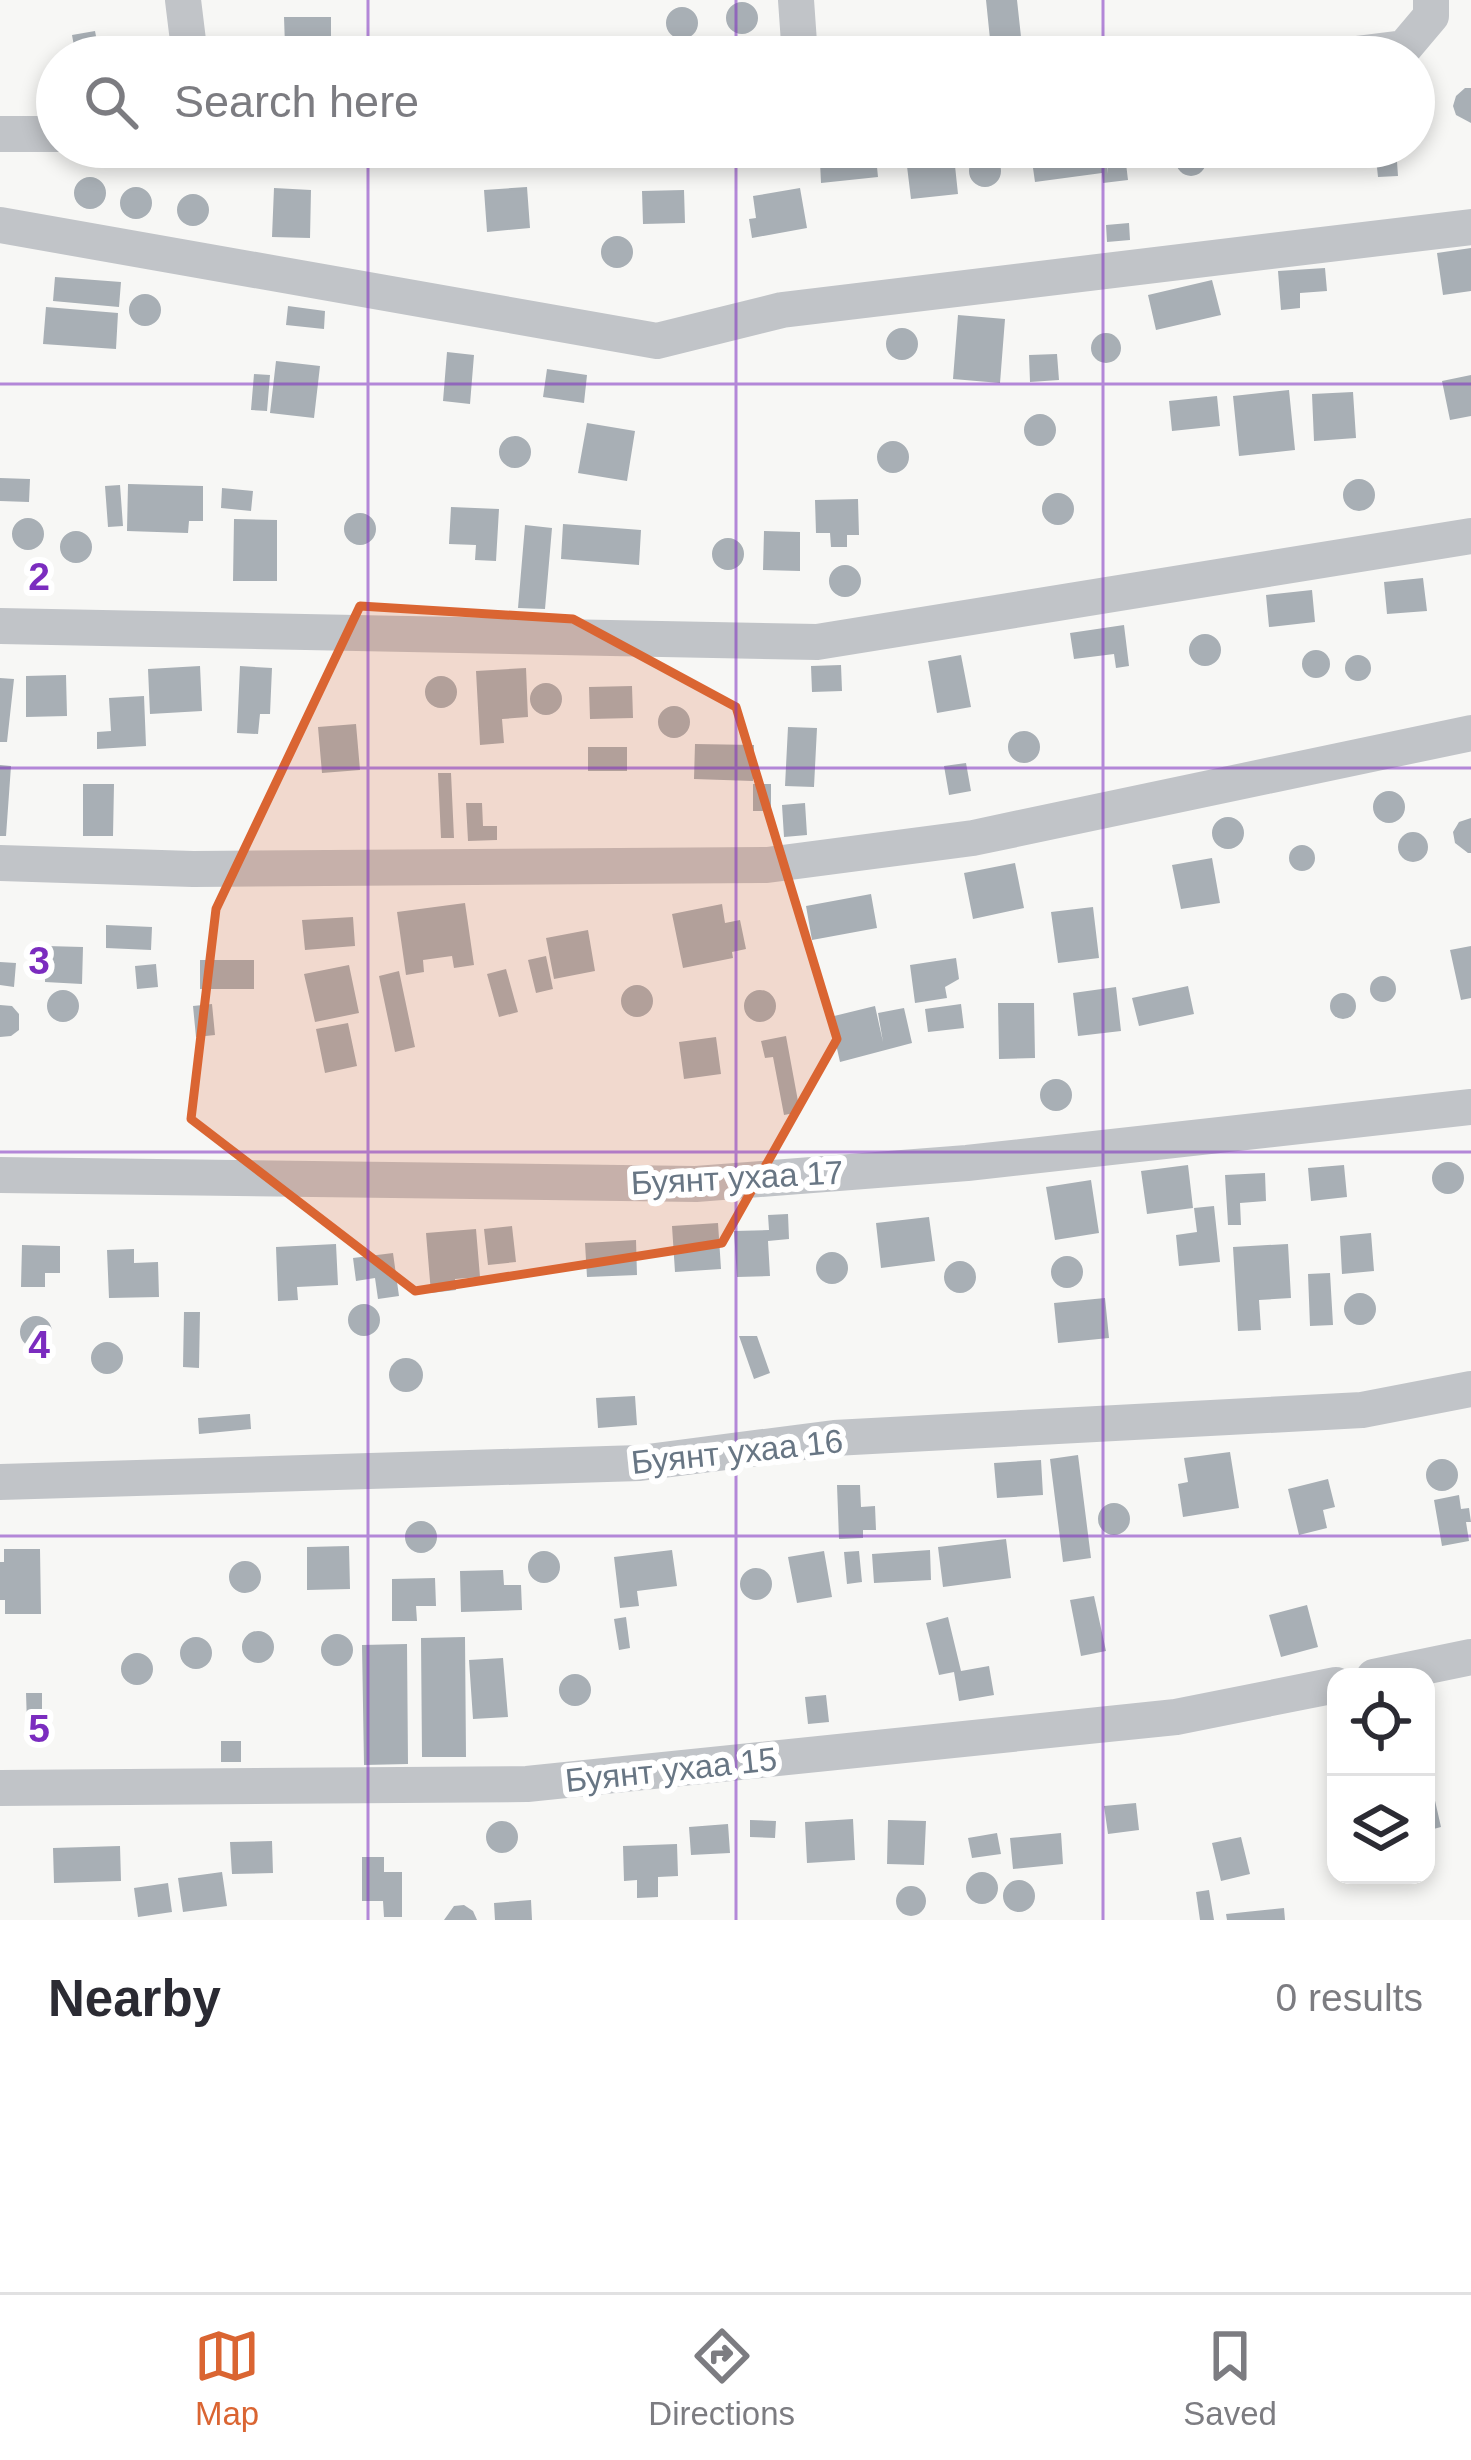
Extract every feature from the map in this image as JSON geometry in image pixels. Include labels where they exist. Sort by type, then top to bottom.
[{"type":"street","points":[[183,0],[187,36]]},
{"type":"street","points":[[796,0],[799,36]]},
{"type":"street","points":[[1414,36],[1431,16],[1431,0]]},
{"type":"street","points":[[0,134],[36,134]]},
{"type":"street","points":[[0,225],[657,341],[782,310],[1471,226]]},
{"type":"street","points":[[0,626],[818,643],[1471,536]]},
{"type":"street","points":[[0,863],[193,869],[767,865],[973,838],[1471,733]]},
{"type":"street","name":"Буянт ухаа 17","points":[[0,1175],[696,1184],[967,1163],[1471,1106]]},
{"type":"street","name":"Буянт ухаа 16","points":[[0,1482],[640,1463],[834,1438],[1362,1410],[1471,1389]]},
{"type":"street","points":[[1418,1668],[1471,1657]]},
{"type":"street","name":"Буянт ухаа 15","points":[[0,1788],[527,1784],[1176,1718],[1327,1686]]},
{"type":"highlighted area","points":[[360,606],[573,619],[736,707],[837,1039],[722,1243],[415,1291],[191,1119],[216,909]]},
{"type":"building","points":[[986,0],[1017,0],[1021,36],[990,36]]},
{"type":"building","points":[[742,2],[754,6],[758,18],[754,30],[742,34],[730,30],[726,18],[730,6]]},
{"type":"building","points":[[688,8],[697,17],[694,35],[670,35],[666,23],[670,11]]},
{"type":"building","points":[[284,17],[331,17],[331,36],[285,36]]},
{"type":"building","points":[[1465,88],[1471,88],[1471,123],[1456,115],[1453,106]]},
{"type":"building","points":[[820,168],[877,168],[878,177],[821,183]]},
{"type":"building","points":[[907,168],[955,168],[958,194],[911,199]]},
{"type":"building","points":[[970,168],[1000,168],[997,183],[991,186],[979,186],[970,177]]},
{"type":"building","points":[[1033,168],[1107,168],[1108,174],[1108,168],[1127,168],[1128,180],[1103,183],[1102,173],[1035,182]]},
{"type":"building","points":[[1178,168],[1204,168],[1191,176]]},
{"type":"building","points":[[1377,168],[1397,168],[1398,176],[1378,177]]},
{"type":"building","points":[[90,177],[102,181],[106,193],[102,205],[90,209],[78,205],[74,193],[78,181]]},
{"type":"building","points":[[136,187],[148,191],[152,203],[148,215],[136,219],[124,215],[120,203],[124,191]]},
{"type":"building","points":[[527,187],[530,228],[487,232],[484,190]]},
{"type":"building","points":[[274,188],[311,190],[310,238],[272,237]]},
{"type":"building","points":[[800,188],[807,228],[752,238],[753,196]]},
{"type":"building","points":[[684,190],[685,223],[643,224],[642,191]]},
{"type":"building","points":[[193,194],[205,198],[209,210],[205,222],[193,226],[181,222],[177,210],[181,198]]},
{"type":"building","points":[[1129,223],[1130,240],[1107,242],[1106,225]]},
{"type":"building","points":[[617,236],[629,240],[633,252],[629,264],[617,268],[605,264],[601,252],[605,240]]},
{"type":"building","points":[[1471,248],[1471,291],[1443,295],[1437,253]]},
{"type":"building","points":[[1325,268],[1327,291],[1300,293],[1300,308],[1281,310],[1278,271]]},
{"type":"building","points":[[55,277],[121,282],[119,307],[53,301]]},
{"type":"building","points":[[1212,280],[1221,315],[1156,330],[1148,295]]},
{"type":"building","points":[[145,294],[157,298],[161,310],[157,322],[145,326],[133,322],[129,310],[133,298]]},
{"type":"building","points":[[288,306],[325,311],[324,329],[286,325]]},
{"type":"building","points":[[46,307],[118,313],[116,349],[43,344]]},
{"type":"building","points":[[958,315],[1005,319],[1000,383],[953,379]]},
{"type":"building","points":[[902,328],[914,332],[918,344],[914,356],[902,360],[890,356],[886,344],[890,332]]},
{"type":"building","points":[[1106,333],[1117,337],[1121,348],[1117,359],[1106,363],[1095,359],[1091,348],[1095,337]]},
{"type":"building","points":[[447,352],[474,355],[470,404],[443,401]]},
{"type":"building","points":[[1057,354],[1059,380],[1030,382],[1029,355]]},
{"type":"building","points":[[276,361],[320,366],[314,418],[270,413]]},
{"type":"building","points":[[547,369],[587,375],[584,403],[543,397]]},
{"type":"building","points":[[254,374],[270,375],[267,411],[251,410]]},
{"type":"building","points":[[1471,375],[1471,416],[1450,420],[1442,381]]},
{"type":"building","points":[[1289,390],[1295,450],[1239,456],[1233,396]]},
{"type":"building","points":[[1353,392],[1356,438],[1314,441],[1312,394]]},
{"type":"building","points":[[1217,396],[1220,426],[1172,431],[1169,401]]},
{"type":"building","points":[[1040,414],[1052,418],[1056,430],[1052,442],[1040,446],[1028,442],[1024,430],[1028,418]]},
{"type":"building","points":[[587,423],[635,431],[627,481],[578,473]]},
{"type":"building","points":[[515,436],[527,440],[531,452],[527,464],[515,468],[503,464],[499,452],[503,440]]},
{"type":"building","points":[[893,441],[905,445],[909,457],[905,469],[893,473],[881,469],[877,457],[881,445]]},
{"type":"building","points":[[0,478],[30,479],[29,502],[0,501]]},
{"type":"building","points":[[1359,479],[1370,484],[1375,495],[1370,506],[1359,511],[1348,506],[1343,495],[1348,484]]},
{"type":"building","points":[[128,484],[203,486],[203,521],[189,521],[188,533],[127,531]]},
{"type":"building","points":[[120,485],[123,526],[108,527],[105,486]]},
{"type":"building","points":[[222,488],[253,491],[251,511],[221,508]]},
{"type":"building","points":[[1058,493],[1070,497],[1074,509],[1070,521],[1058,525],[1046,521],[1042,509],[1046,497]]},
{"type":"building","points":[[858,499],[859,535],[847,535],[847,547],[831,547],[830,533],[816,533],[815,500]]},
{"type":"building","points":[[451,507],[499,509],[496,561],[475,560],[476,545],[449,544]]},
{"type":"building","points":[[360,513],[371,518],[376,529],[371,540],[360,545],[349,540],[344,529],[349,518]]},
{"type":"building","points":[[28,518],[40,522],[44,534],[40,546],[28,550],[16,546],[12,534],[16,522]]},
{"type":"building","points":[[234,519],[277,520],[277,581],[233,581]]},
{"type":"building","points":[[563,524],[641,530],[639,565],[561,559]]},
{"type":"building","points":[[525,525],[552,528],[545,609],[518,608]]},
{"type":"building","points":[[76,531],[88,535],[92,547],[88,559],[76,563],[64,559],[60,547],[64,535]]},
{"type":"building","points":[[764,531],[800,532],[800,571],[763,570]]},
{"type":"building","points":[[728,538],[740,542],[744,554],[740,566],[728,570],[716,566],[712,554],[716,542]]},
{"type":"building","points":[[845,565],[857,569],[861,581],[857,593],[845,597],[833,593],[829,581],[833,569]]},
{"type":"building","points":[[1423,578],[1427,611],[1387,614],[1384,582]]},
{"type":"building","points":[[1312,590],[1315,622],[1269,627],[1266,595]]},
{"type":"building","points":[[1124,625],[1129,666],[1116,668],[1114,654],[1074,659],[1070,633]]},
{"type":"building","points":[[1205,634],[1216,639],[1221,650],[1216,661],[1205,666],[1194,661],[1189,650],[1194,639]]},
{"type":"building","points":[[1316,650],[1326,654],[1330,664],[1326,674],[1316,678],[1306,674],[1302,664],[1306,654]]},
{"type":"building","points":[[961,655],[971,707],[937,713],[928,661]]},
{"type":"building","points":[[1358,655],[1371,668],[1358,681],[1345,668]]},
{"type":"building","points":[[841,665],[842,691],[812,692],[811,666]]},
{"type":"building","points":[[200,666],[202,711],[150,714],[148,669]]},
{"type":"building","points":[[240,666],[272,668],[270,714],[260,714],[258,734],[237,733]]},
{"type":"building","points":[[526,668],[528,717],[502,719],[504,743],[480,745],[476,671]]},
{"type":"building","points":[[66,675],[67,716],[26,717],[26,676]]},
{"type":"building","points":[[441,676],[453,680],[457,692],[453,704],[441,708],[429,704],[425,692],[429,680]]},
{"type":"building","points":[[0,678],[14,679],[7,742],[0,742]]},
{"type":"building","points":[[546,683],[558,687],[562,699],[558,711],[546,715],[534,711],[530,699],[534,687]]},
{"type":"building","points":[[632,686],[633,718],[590,719],[589,687]]},
{"type":"building","points":[[144,696],[146,746],[97,749],[97,732],[111,731],[109,698]]},
{"type":"building","points":[[674,706],[686,710],[690,722],[686,734],[674,738],[662,734],[658,722],[662,710]]},
{"type":"building","points":[[356,724],[360,770],[322,773],[318,727]]},
{"type":"building","points":[[788,727],[817,728],[814,787],[785,786]]},
{"type":"building","points":[[1024,731],[1036,735],[1040,747],[1036,759],[1024,763],[1012,759],[1008,747],[1012,735]]},
{"type":"building","points":[[695,744],[754,745],[753,781],[694,779]]},
{"type":"building","points":[[588,747],[627,747],[627,771],[588,771]]},
{"type":"building","points":[[966,763],[971,791],[949,795],[944,766]]},
{"type":"building","points":[[0,765],[11,766],[6,836],[0,836]]},
{"type":"building","points":[[438,773],[451,773],[454,838],[441,838]]},
{"type":"building","points":[[83,784],[114,784],[113,836],[83,836]]},
{"type":"building","points":[[753,784],[771,784],[771,811],[753,811]]},
{"type":"building","points":[[1389,791],[1400,796],[1405,807],[1400,818],[1389,823],[1378,818],[1373,807],[1378,796]]},
{"type":"building","points":[[466,803],[482,803],[483,826],[497,826],[497,840],[468,841]]},
{"type":"building","points":[[805,803],[807,835],[784,837],[782,805]]},
{"type":"building","points":[[1228,817],[1239,822],[1244,833],[1239,844],[1228,849],[1217,844],[1212,833],[1217,822]]},
{"type":"building","points":[[1471,818],[1468,853],[1455,843],[1453,832],[1459,822]]},
{"type":"building","points":[[1413,832],[1428,847],[1413,862],[1398,847]]},
{"type":"building","points":[[1302,845],[1315,858],[1302,871],[1289,858]]},
{"type":"building","points":[[1212,858],[1220,903],[1181,909],[1172,865]]},
{"type":"building","points":[[1015,863],[1024,908],[973,919],[964,873]]},
{"type":"building","points":[[871,894],[877,928],[812,940],[806,906]]},
{"type":"building","points":[[465,903],[474,965],[454,968],[452,956],[423,960],[424,972],[406,975],[397,912]]},
{"type":"building","points":[[722,904],[725,923],[740,920],[746,949],[732,952],[733,958],[683,968],[672,914]]},
{"type":"building","points":[[1093,907],[1099,958],[1058,963],[1051,912]]},
{"type":"building","points":[[353,917],[355,946],[305,950],[302,920]]},
{"type":"building","points":[[106,925],[152,927],[151,950],[106,948]]},
{"type":"building","points":[[588,930],[595,971],[554,979],[546,938]]},
{"type":"building","points":[[46,946],[83,947],[82,984],[45,982]]},
{"type":"building","points":[[1471,946],[1471,998],[1461,1000],[1450,950]]},
{"type":"building","points":[[546,956],[553,989],[536,993],[528,960]]},
{"type":"building","points":[[956,958],[959,979],[945,987],[947,998],[915,1003],[910,965]]},
{"type":"building","points":[[200,960],[254,960],[254,989],[200,989]]},
{"type":"building","points":[[0,962],[16,963],[14,987],[0,985]]},
{"type":"building","points":[[156,964],[158,987],[137,989],[135,966]]},
{"type":"building","points":[[349,965],[359,1013],[315,1022],[304,974]]},
{"type":"building","points":[[506,969],[518,1012],[499,1017],[487,974]]},
{"type":"building","points":[[399,971],[415,1047],[395,1052],[379,976]]},
{"type":"building","points":[[1383,976],[1396,989],[1383,1002],[1370,989]]},
{"type":"building","points":[[637,985],[649,989],[653,1001],[649,1013],[637,1017],[625,1013],[621,1001],[625,989]]},
{"type":"building","points":[[1188,986],[1194,1014],[1139,1026],[1132,998]]},
{"type":"building","points":[[1116,987],[1121,1031],[1078,1036],[1073,993]]},
{"type":"building","points":[[63,990],[75,994],[79,1006],[75,1018],[63,1022],[51,1018],[47,1006],[51,994]]},
{"type":"building","points":[[760,990],[772,994],[776,1006],[772,1018],[760,1022],[748,1018],[744,1006],[748,994]]},
{"type":"building","points":[[1343,993],[1356,1006],[1343,1019],[1330,1006]]},
{"type":"building","points":[[998,1003],[1034,1003],[1035,1058],[999,1059]]},
{"type":"building","points":[[212,1004],[215,1035],[196,1037],[193,1006]]},
{"type":"building","points":[[961,1004],[964,1028],[928,1032],[925,1009]]},
{"type":"building","points":[[0,1005],[12,1006],[19,1014],[19,1030],[11,1036],[0,1037]]},
{"type":"building","points":[[875,1006],[883,1042],[878,1013],[904,1008],[912,1043],[840,1062],[830,1017]]},
{"type":"building","points":[[348,1023],[357,1066],[325,1073],[316,1029]]},
{"type":"building","points":[[786,1036],[800,1112],[784,1115],[773,1057],[765,1058],[761,1041]]},
{"type":"building","points":[[716,1037],[721,1074],[684,1079],[679,1042]]},
{"type":"building","points":[[1056,1079],[1067,1084],[1072,1095],[1067,1106],[1056,1111],[1045,1106],[1040,1095],[1045,1084]]},
{"type":"building","points":[[1448,1162],[1459,1167],[1464,1178],[1459,1189],[1448,1194],[1437,1189],[1432,1178],[1437,1167]]},
{"type":"building","points":[[1188,1165],[1193,1208],[1147,1214],[1141,1171]]},
{"type":"building","points":[[1344,1165],[1347,1197],[1311,1201],[1308,1168]]},
{"type":"building","points":[[1265,1173],[1266,1201],[1240,1203],[1241,1225],[1228,1225],[1225,1175]]},
{"type":"building","points":[[1091,1180],[1099,1233],[1055,1240],[1046,1187]]},
{"type":"building","points":[[1214,1206],[1220,1262],[1179,1266],[1176,1235],[1197,1232],[1194,1208]]},
{"type":"building","points":[[788,1214],[789,1239],[768,1241],[770,1276],[737,1277],[734,1231],[769,1230],[768,1215]]},
{"type":"building","points":[[929,1217],[935,1261],[881,1268],[876,1223]]},
{"type":"building","points":[[718,1223],[721,1269],[675,1272],[672,1226]]},
{"type":"building","points":[[512,1226],[516,1262],[488,1265],[484,1229]]},
{"type":"building","points":[[476,1229],[480,1277],[455,1279],[456,1290],[431,1293],[426,1233]]},
{"type":"building","points":[[1371,1233],[1374,1271],[1342,1274],[1340,1236]]},
{"type":"building","points":[[636,1240],[637,1275],[587,1277],[585,1243]]},
{"type":"building","points":[[336,1244],[338,1285],[297,1287],[298,1300],[278,1301],[276,1247]]},
{"type":"building","points":[[1288,1244],[1291,1298],[1259,1300],[1261,1330],[1238,1331],[1233,1247]]},
{"type":"building","points":[[22,1245],[60,1246],[60,1273],[45,1273],[45,1287],[21,1287]]},
{"type":"building","points":[[134,1249],[134,1263],[158,1262],[159,1297],[109,1298],[107,1250]]},
{"type":"building","points":[[832,1252],[843,1257],[848,1268],[843,1279],[832,1284],[821,1279],[816,1268],[821,1257]]},
{"type":"building","points":[[393,1253],[399,1296],[378,1299],[375,1278],[356,1281],[353,1258]]},
{"type":"building","points":[[1067,1256],[1078,1261],[1083,1272],[1078,1283],[1067,1288],[1056,1283],[1051,1272],[1056,1261]]},
{"type":"building","points":[[960,1261],[971,1266],[976,1277],[971,1288],[960,1293],[949,1288],[944,1277],[949,1266]]},
{"type":"building","points":[[1330,1273],[1333,1325],[1310,1326],[1308,1274]]},
{"type":"building","points":[[1360,1293],[1371,1298],[1376,1309],[1371,1320],[1360,1325],[1349,1320],[1344,1309],[1349,1298]]},
{"type":"building","points":[[1105,1298],[1109,1338],[1058,1343],[1054,1303]]},
{"type":"building","points":[[364,1304],[375,1309],[380,1320],[375,1331],[364,1336],[353,1331],[348,1320],[353,1309]]},
{"type":"building","points":[[184,1312],[200,1312],[199,1368],[183,1367]]},
{"type":"building","points":[[36,1316],[47,1321],[52,1332],[47,1343],[36,1348],[25,1343],[20,1332],[25,1321]]},
{"type":"building","points":[[739,1336],[757,1336],[770,1373],[754,1379]]},
{"type":"building","points":[[107,1342],[118,1347],[123,1358],[118,1369],[107,1374],[96,1369],[91,1358],[96,1347]]},
{"type":"building","points":[[406,1358],[418,1363],[423,1375],[418,1387],[406,1392],[394,1387],[389,1375],[394,1363]]},
{"type":"building","points":[[635,1396],[637,1425],[598,1428],[596,1398]]},
{"type":"building","points":[[250,1414],[251,1429],[199,1434],[198,1418]]},
{"type":"building","points":[[1230,1452],[1239,1508],[1183,1517],[1178,1484],[1188,1482],[1184,1458]]},
{"type":"building","points":[[1078,1455],[1091,1558],[1063,1562],[1050,1459]]},
{"type":"building","points":[[1442,1459],[1453,1464],[1458,1475],[1453,1486],[1442,1491],[1431,1486],[1426,1475],[1431,1464]]},
{"type":"building","points":[[1041,1460],[1043,1495],[997,1498],[994,1463]]},
{"type":"building","points":[[1328,1479],[1335,1507],[1323,1510],[1327,1528],[1299,1535],[1288,1489]]},
{"type":"building","points":[[837,1485],[860,1485],[861,1507],[875,1506],[876,1530],[863,1530],[863,1538],[839,1539]]},
{"type":"building","points":[[1459,1495],[1461,1509],[1469,1508],[1469,1541],[1442,1546],[1434,1500]]},
{"type":"building","points":[[1114,1503],[1125,1508],[1130,1519],[1125,1530],[1114,1535],[1103,1530],[1098,1519],[1103,1508]]},
{"type":"building","points":[[421,1521],[432,1526],[437,1537],[432,1548],[421,1553],[410,1548],[405,1537],[410,1526]]},
{"type":"building","points":[[1006,1539],[1011,1578],[943,1587],[938,1547]]},
{"type":"building","points":[[349,1546],[350,1589],[307,1590],[307,1547]]},
{"type":"building","points":[[4,1549],[40,1549],[41,1614],[5,1614],[5,1600],[0,1600]]},
{"type":"building","points":[[672,1550],[677,1586],[637,1591],[639,1606],[620,1608],[614,1557]]},
{"type":"building","points":[[930,1550],[931,1580],[874,1583],[872,1554]]},
{"type":"building","points":[[544,1551],[555,1556],[560,1567],[555,1578],[544,1583],[533,1578],[528,1567],[533,1556]]},
{"type":"building","points":[[824,1551],[832,1597],[797,1603],[788,1557]]},
{"type":"building","points":[[859,1551],[862,1582],[847,1584],[844,1552]]},
{"type":"building","points":[[245,1561],[256,1566],[261,1577],[256,1588],[245,1593],[234,1588],[229,1577],[234,1566]]},
{"type":"building","points":[[756,1568],[767,1573],[772,1584],[767,1595],[756,1600],[745,1595],[740,1584],[745,1573]]},
{"type":"building","points":[[503,1570],[504,1585],[521,1585],[522,1610],[461,1612],[460,1571]]},
{"type":"building","points":[[435,1578],[436,1606],[416,1606],[417,1621],[392,1621],[392,1579]]},
{"type":"building","points":[[1094,1596],[1106,1651],[1081,1656],[1070,1600]]},
{"type":"building","points":[[1307,1605],[1318,1647],[1281,1657],[1269,1615]]},
{"type":"building","points":[[626,1617],[630,1648],[619,1650],[614,1619]]},
{"type":"building","points":[[948,1617],[961,1671],[989,1666],[994,1695],[959,1701],[954,1672],[939,1675],[926,1623]]},
{"type":"building","points":[[258,1631],[269,1636],[274,1647],[269,1658],[258,1663],[247,1658],[242,1647],[247,1636]]},
{"type":"building","points":[[337,1634],[348,1639],[353,1650],[348,1661],[337,1666],[326,1661],[321,1650],[326,1639]]},
{"type":"building","points":[[196,1637],[207,1642],[212,1653],[207,1664],[196,1669],[185,1664],[180,1653],[185,1642]]},
{"type":"building","points":[[465,1637],[466,1757],[422,1757],[421,1638]]},
{"type":"building","points":[[407,1644],[408,1764],[364,1765],[362,1645]]},
{"type":"building","points":[[137,1653],[148,1658],[153,1669],[148,1680],[137,1685],[126,1680],[121,1669],[126,1658]]},
{"type":"building","points":[[503,1658],[508,1717],[473,1719],[469,1660]]},
{"type":"building","points":[[575,1674],[586,1679],[591,1690],[586,1701],[575,1706],[564,1701],[559,1690],[564,1679]]},
{"type":"building","points":[[26,1693],[42,1693],[42,1724],[27,1724]]},
{"type":"building","points":[[826,1695],[829,1722],[808,1724],[805,1697]]},
{"type":"building","points":[[221,1741],[241,1741],[241,1762],[221,1762]]},
{"type":"building","points":[[1136,1803],[1139,1830],[1108,1834],[1104,1806]]},
{"type":"building","points":[[853,1819],[855,1860],[807,1863],[805,1822]]},
{"type":"building","points":[[750,1820],[776,1821],[775,1838],[750,1837]]},
{"type":"building","points":[[888,1820],[926,1821],[924,1865],[887,1864]]},
{"type":"building","points":[[502,1821],[513,1826],[518,1837],[513,1848],[502,1853],[491,1848],[486,1837],[491,1826]]},
{"type":"building","points":[[728,1824],[730,1853],[691,1855],[689,1827]]},
{"type":"building","points":[[997,1833],[1001,1854],[972,1858],[968,1838]]},
{"type":"building","points":[[1061,1833],[1063,1864],[1013,1869],[1010,1838]]},
{"type":"building","points":[[1241,1837],[1250,1874],[1221,1881],[1212,1843]]},
{"type":"building","points":[[272,1841],[273,1873],[232,1874],[230,1842]]},
{"type":"building","points":[[677,1844],[678,1876],[658,1877],[658,1897],[637,1898],[637,1880],[624,1881],[623,1846]]},
{"type":"building","points":[[120,1846],[121,1881],[54,1883],[53,1848]]},
{"type":"building","points":[[362,1857],[384,1857],[384,1872],[402,1872],[402,1917],[384,1917],[383,1901],[362,1901]]},
{"type":"building","points":[[222,1872],[227,1906],[183,1912],[178,1878]]},
{"type":"building","points":[[982,1872],[993,1877],[998,1888],[993,1899],[982,1904],[971,1899],[966,1888],[971,1877]]},
{"type":"building","points":[[1019,1880],[1030,1885],[1035,1896],[1030,1907],[1019,1912],[1008,1907],[1003,1896],[1008,1885]]},
{"type":"building","points":[[168,1883],[172,1912],[138,1917],[134,1888]]},
{"type":"building","points":[[911,1886],[922,1890],[926,1901],[922,1912],[911,1916],[900,1912],[896,1901],[900,1890]]},
{"type":"building","points":[[1209,1890],[1214,1920],[1200,1920],[1196,1892]]},
{"type":"building","points":[[531,1900],[532,1920],[495,1920],[494,1903]]},
{"type":"building","points":[[464,1905],[477,1920],[444,1920],[454,1906]]},
{"type":"building","points":[[1284,1908],[1285,1920],[1227,1920],[1226,1914]]}]
